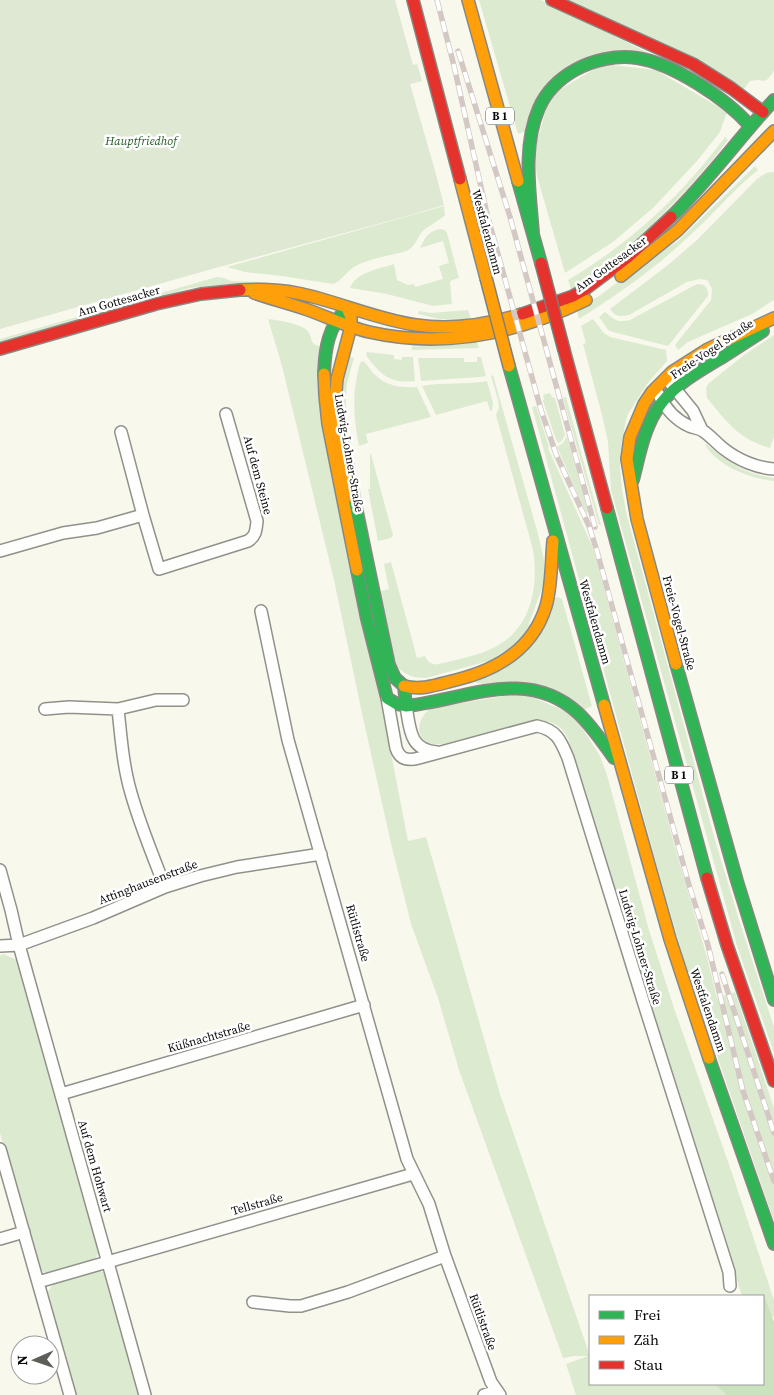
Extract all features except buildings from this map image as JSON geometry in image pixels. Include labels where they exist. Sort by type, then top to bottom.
[{"type":"main road","name":"Westfalendamm","points":[[413,0],[509,366],[622,767],[656,897],[774,1244]]},
{"type":"main road","name":"B 1","points":[[468,0],[533,233],[705,872],[727,945],[774,1081]]},
{"type":"main road","points":[[552,0],[693,64],[731,88],[774,122]]},
{"type":"main road","points":[[533,233],[529,150],[535,116],[550,90],[562,79],[588,63],[620,58],[638,58],[661,65],[693,82],[730,107],[770,144]]},
{"type":"main road","name":"Am Gottesacker","points":[[0,349],[156,304],[224,291],[266,289],[297,293],[415,325],[440,327],[472,326],[514,316],[573,296],[595,283],[628,257],[666,222],[698,188],[774,100]]},
{"type":"main road","name":"Am Gottesacker","points":[[248,291],[376,333],[413,338],[439,338],[474,336],[518,328],[576,306],[612,283],[678,230],[770,144],[774,131]]},
{"type":"main road","name":"Ludwig-Lohner-Straße","points":[[387,698],[367,619],[331,441],[324,391],[328,342],[335,320],[347,308],[351,317],[351,326],[337,379],[335,403],[338,423],[389,665],[395,678],[404,686]]},
{"type":"main road","name":"Freie-Vogel-Straße","points":[[774,318],[760,323],[689,359],[665,376],[642,407],[630,437],[627,455],[637,519],[695,736],[754,941],[774,1000]]},
{"type":"main road","name":"Freie-Vogel Straße","points":[[632,484],[643,443],[650,424],[662,402],[692,376],[763,331],[774,318]]},
{"type":"main road","points":[[404,686],[411,689],[421,689],[491,669],[506,661],[530,637],[538,624],[549,592],[555,529]]},
{"type":"main road","points":[[404,686],[387,698],[397,704],[406,706],[419,705],[483,690],[516,687],[535,690],[552,696],[578,712],[622,767]]},
{"type":"main road","points":[[404,686],[406,706]]},
{"type":"street","points":[[665,376],[693,410],[702,430]]},
{"type":"street","points":[[655,387],[662,402],[677,418],[689,426],[702,430],[725,450],[738,458],[753,465],[774,469]]},
{"type":"street","name":"Auf dem Steine","points":[[121,432],[159,569],[253,538],[257,521],[226,414]]},
{"type":"street","points":[[0,551],[63,533],[97,528],[143,515]]},
{"type":"street","name":"Rütlistraße","points":[[261,611],[288,740],[408,1159],[429,1204],[445,1256],[491,1382],[498,1393]]},
{"type":"street","name":"Ludwig-Lohner-Straße","points":[[387,698],[398,754],[404,760],[411,760],[537,726],[548,728],[562,744],[729,1272],[730,1286]]},
{"type":"street","points":[[45,709],[68,707],[118,709],[156,700],[183,700]]},
{"type":"street","points":[[406,706],[412,735],[416,744],[428,752],[438,752]]},
{"type":"street","points":[[118,709],[130,792],[165,887]]},
{"type":"street","name":"Attinghausenstraße","points":[[19,945],[93,918],[165,887],[200,876],[237,867],[321,854]]},
{"type":"street","name":"Auf dem Hohwart","points":[[0,870],[19,945],[145,1395]]},
{"type":"street","points":[[0,946],[19,945]]},
{"type":"street","name":"Küßnachtstraße","points":[[61,1094],[364,1005]]},
{"type":"street","points":[[0,1149],[70,1395]]},
{"type":"street","name":"Tellstraße","points":[[38,1282],[414,1174]]},
{"type":"street","points":[[0,1239],[24,1232]]},
{"type":"street","points":[[253,1302],[300,1306],[348,1292],[445,1256]]},
{"type":"street","points":[[484,1395],[498,1393]]},
{"type":"green space","name":"Hauptfriedhof","points":[[0,0],[395,0],[413,65],[417,64],[422,81],[410,84],[444,205],[0,329]]},
{"type":"green space","points":[[479,0],[541,0],[681,69],[583,60],[526,131],[518,134]]},
{"type":"green space","points":[[562,0],[774,0],[774,71],[764,81],[750,81],[744,89]]},
{"type":"green space","points":[[603,64],[656,70],[727,112],[720,132],[697,161],[653,208],[613,242],[565,273],[537,176],[534,152],[547,106],[559,90]]},
{"type":"green space","points":[[725,137],[728,140],[718,153],[664,213],[624,251],[591,277],[571,289],[568,280],[613,250],[654,216],[691,179]]},
{"type":"green space","points":[[755,166],[758,170],[661,261],[634,282],[579,319],[577,309],[599,296],[646,261],[678,241]]},
{"type":"green space","points":[[774,172],[774,300],[754,313],[688,342],[678,350],[675,345],[711,300],[712,289],[707,280],[700,279],[687,282],[629,315],[618,316],[612,312],[610,309],[668,265],[697,240],[757,179],[766,173]]},
{"type":"green space","points":[[444,206],[445,215],[424,230],[410,249],[359,264],[333,284],[245,272],[227,267]]},
{"type":"green space","points":[[440,229],[445,230],[447,233],[459,278],[450,282],[452,304],[433,306],[387,294],[350,288],[357,278],[394,264],[397,280],[408,285],[414,284],[415,287],[443,279],[439,266],[449,263],[443,241],[420,248],[430,233]]},
{"type":"green space","points":[[217,277],[231,281],[264,282],[318,290],[317,293],[231,284],[190,288],[0,343],[0,339]]},
{"type":"green space","points":[[697,284],[706,287],[708,296],[668,346],[608,330],[599,317],[605,312],[616,320],[630,320]]},
{"type":"green space","points":[[468,310],[471,319],[439,319],[418,314],[419,311],[431,313]]},
{"type":"green space","points":[[268,319],[291,323],[304,328],[310,333],[314,344],[323,347],[381,701],[408,841],[426,837],[500,1094],[589,1353],[589,1385],[764,1385],[764,1295],[742,1295],[566,735],[553,723],[538,720],[443,744],[431,744],[423,738],[419,730],[423,716],[430,708],[523,693],[574,715],[600,756],[607,775],[649,930],[774,1300],[774,1316],[772,1317],[774,1322],[774,1395],[576,1395],[566,1364],[588,1356],[563,1358],[459,1070],[438,998],[411,924],[392,848],[334,580],[282,366]]},
{"type":"green space","points":[[593,319],[604,333],[610,337],[666,350],[667,361],[647,384],[626,420],[621,447],[622,489],[627,516],[715,840],[774,1027],[774,1053],[737,946],[611,490],[608,442],[583,344],[586,343],[581,326]]},
{"type":"green space","points":[[774,335],[774,437],[770,448],[749,440],[734,429],[707,398],[706,388],[708,384],[744,355]]},
{"type":"green space","points":[[476,339],[479,348],[412,350],[412,346],[417,347],[444,341]]},
{"type":"green space","points":[[367,352],[394,355],[394,359],[402,360],[402,357],[413,357],[415,381],[399,381],[387,377],[367,357]]},
{"type":"green space","points":[[350,357],[354,358],[347,383],[346,419],[370,539],[368,538],[343,425],[342,400]]},
{"type":"green space","points":[[477,357],[481,357],[486,376],[421,381],[418,358],[464,358],[464,362],[477,362]]},
{"type":"green space","points":[[363,361],[383,381],[399,386],[417,387],[431,417],[366,434],[368,443],[359,446],[355,395],[357,374],[360,363]]},
{"type":"green space","points":[[493,375],[538,534],[544,560],[544,583],[525,634],[492,660],[426,678],[413,677],[397,667],[377,592],[389,589],[384,564],[391,562],[417,658],[425,656],[433,664],[468,657],[495,647],[517,629],[530,605],[535,578],[533,550],[496,415],[499,407],[491,376]]},
{"type":"green space","points":[[487,381],[493,403],[492,411],[487,401],[436,415],[422,386],[471,383]]},
{"type":"green space","points":[[550,393],[555,398],[565,435],[561,442],[558,443],[543,401],[543,395]]},
{"type":"green space","points":[[566,397],[601,525],[599,525],[563,398]]},
{"type":"green space","points":[[536,406],[548,448],[593,548],[717,998],[735,992],[774,1108],[774,1221],[684,960],[532,407]]},
{"type":"green space","points":[[567,436],[588,512],[586,513],[557,447],[563,443]]},
{"type":"green space","points":[[706,444],[737,467],[754,474],[774,478],[774,481],[735,470],[711,453]]},
{"type":"green space","points":[[370,454],[393,535],[391,538],[378,541],[368,489],[370,489]]},
{"type":"green space","points":[[555,598],[562,599],[592,706],[583,710],[474,682]]},
{"type":"green space","points":[[3,954],[15,959],[18,964],[98,1245],[98,1254],[94,1261],[50,1273],[42,1272],[37,1264],[0,1133],[0,956]]},
{"type":"green space","points":[[97,1270],[105,1273],[139,1395],[73,1395],[60,1349],[60,1335],[56,1335],[45,1296],[53,1284]]},
{"type":"green space","points":[[764,1295],[774,1322],[774,1395],[727,1395],[716,1385],[764,1385]]},
{"type":"railway","points":[[437,0],[454,66],[487,214],[541,410],[556,454],[589,526],[596,548],[689,885],[708,945],[743,1091],[774,1181]]},
{"type":"railway","points":[[458,51],[510,217],[595,527]]},
{"type":"railway","points":[[722,974],[774,1133]]},
{"type":"traffic: fast","points":[[533,233],[528,170],[530,138],[534,123],[539,108],[549,91],[564,77],[582,66],[605,59],[621,57],[651,61],[698,84],[728,105],[750,126]]},
{"type":"traffic: fast","points":[[671,217],[698,189],[774,100]]},
{"type":"traffic: fast","points":[[518,181],[541,263]]},
{"type":"traffic: fast","points":[[324,374],[325,355],[329,338],[336,323],[347,308]]},
{"type":"traffic: fast","points":[[633,480],[648,427],[662,402],[685,381],[763,331]]},
{"type":"traffic: fast","points":[[509,366],[604,705]]},
{"type":"traffic: fast","points":[[354,498],[389,665],[395,678],[404,686],[406,706],[397,704],[387,698],[357,570]]},
{"type":"traffic: fast","points":[[607,508],[707,878]]},
{"type":"traffic: fast","points":[[676,664],[737,881],[774,1000]]},
{"type":"traffic: fast","points":[[406,706],[495,690],[537,691],[558,699],[578,713],[593,729],[614,758]]},
{"type":"traffic: fast","points":[[709,1058],[774,1244]]},
{"type":"traffic: slow","points":[[468,0],[518,181]]},
{"type":"traffic: slow","points":[[621,276],[678,230],[774,131]]},
{"type":"traffic: slow","points":[[460,179],[486,278]]},
{"type":"traffic: slow","points":[[486,278],[509,366]]},
{"type":"traffic: slow","points":[[240,290],[297,293],[386,319],[416,325],[442,327],[469,326],[522,314]]},
{"type":"traffic: slow","points":[[254,293],[305,309],[361,330],[397,337],[425,339],[480,335],[507,329],[560,312],[586,300]]},
{"type":"traffic: slow","points":[[347,308],[351,317],[351,326],[337,379],[335,403],[354,498]]},
{"type":"traffic: slow","points":[[676,664],[637,519],[627,459],[630,437],[644,404],[652,392],[672,372],[708,349],[774,318]]},
{"type":"traffic: slow","points":[[324,374],[328,424],[357,570]]},
{"type":"traffic: slow","points":[[404,686],[417,688],[471,676],[499,664],[523,646],[540,621],[546,606],[553,541]]},
{"type":"traffic: slow","points":[[604,705],[670,939],[709,1058]]},
{"type":"traffic: jam","points":[[413,0],[460,179]]},
{"type":"traffic: jam","points":[[552,0],[693,64],[731,88],[763,112]]},
{"type":"traffic: jam","points":[[522,314],[573,296],[584,290],[628,257],[671,217]]},
{"type":"traffic: jam","points":[[541,263],[564,350]]},
{"type":"traffic: jam","points":[[0,349],[156,304],[201,294],[240,290]]},
{"type":"traffic: jam","points":[[564,350],[607,508]]},
{"type":"traffic: jam","points":[[707,878],[727,945],[774,1081]]}]
